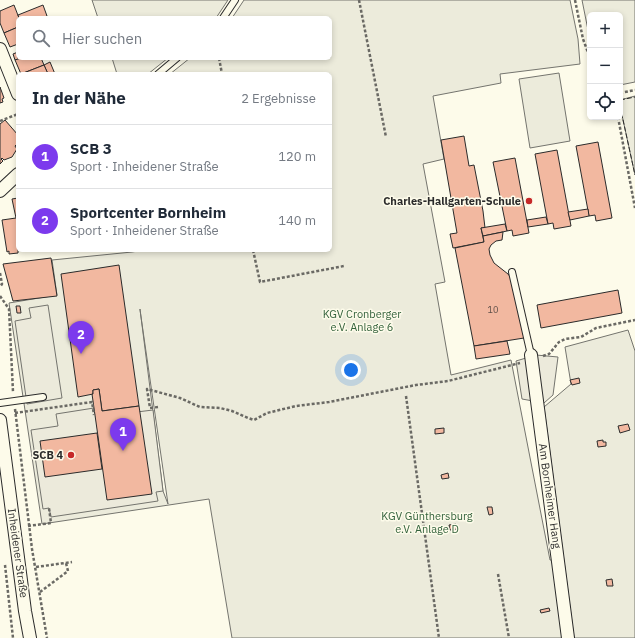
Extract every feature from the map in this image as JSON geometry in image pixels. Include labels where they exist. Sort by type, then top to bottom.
[{"type":"street","points":[[0,49],[16,89]]},
{"type":"street","points":[[0,191],[16,176]]},
{"type":"street","name":"Am Bornheimer Hang","points":[[532,359],[568,638]]},
{"type":"street","name":"Inheidener Straße","points":[[0,420],[30,638]]},
{"type":"lane","points":[[224,16],[235,0]]},
{"type":"lane","points":[[160,72],[176,60]]},
{"type":"lane","points":[[512,272],[532,359]]},
{"type":"lane","points":[[0,403],[43,397]]},
{"type":"path","points":[[359,0],[386,137]]},
{"type":"path","points":[[575,0],[587,53]]},
{"type":"path","points":[[219,60],[222,72]]},
{"type":"path","points":[[623,92],[635,90]]},
{"type":"path","points":[[0,121],[16,115]]},
{"type":"path","points":[[619,120],[635,208]]},
{"type":"path","points":[[253,252],[260,282],[344,266]]},
{"type":"path","points":[[0,273],[2,284],[0,287]]},
{"type":"path","points":[[0,296],[9,309],[15,413],[29,526],[47,638]]},
{"type":"path","points":[[158,407],[150,408],[147,389],[180,398],[200,408],[220,408],[254,420],[267,413],[296,406],[329,402],[416,385],[448,381],[549,354],[559,342],[565,339],[581,337],[596,328],[634,320],[635,326]]},
{"type":"path","points":[[406,396],[439,638]]},
{"type":"path","points":[[15,413],[92,402],[94,415]]},
{"type":"path","points":[[14,528],[52,522],[49,508]]},
{"type":"path","points":[[4,560],[14,638]]},
{"type":"path","points":[[36,567],[72,562]]},
{"type":"path","points":[[40,592],[68,571],[66,563]]},
{"type":"path","points":[[498,574],[509,638]]},
{"type":"green space","points":[[92,0],[228,0],[217,16],[97,16]]},
{"type":"green space","points":[[244,0],[570,0],[578,39],[580,64],[500,74],[501,83],[433,96],[444,159],[423,164],[445,282],[435,284],[451,375],[511,360],[550,560],[553,560],[563,638],[232,638],[209,499],[42,524],[9,303],[57,295],[52,260],[132,252],[332,252],[332,72],[172,72],[188,60],[332,60],[332,16],[233,16]],"holes":[[[141,317],[168,504],[163,491]]]},
{"type":"green space","points":[[582,0],[635,0],[635,82],[623,84],[623,12],[587,12],[587,25]]},
{"type":"green space","points":[[113,60],[166,60],[150,72],[116,72]]},
{"type":"green space","points":[[559,73],[570,141],[530,148],[519,79]]},
{"type":"green space","points":[[635,96],[635,175],[623,120],[623,99]]},
{"type":"green space","points":[[628,330],[635,351],[635,638],[574,638],[544,407],[571,384],[565,347]]},
{"type":"shaded area","points":[[48,305],[62,398],[27,404],[15,321],[31,318],[29,308]]},
{"type":"shaded area","points":[[536,355],[558,357],[553,395],[544,403],[522,399],[516,361]]},
{"type":"shaded area","points":[[94,408],[96,417],[153,410],[163,491],[156,492],[158,501],[51,517],[49,508],[43,509],[31,430],[58,426],[56,414]]},
{"type":"building","points":[[14,5],[18,16],[16,16],[16,28],[4,33],[0,23],[0,11]]},
{"type":"building","points":[[43,5],[47,16],[18,16]]},
{"type":"building","points":[[16,28],[16,45],[10,47],[4,33]]},
{"type":"building","points":[[16,53],[16,60],[15,60],[13,54]]},
{"type":"building","points":[[15,60],[42,60],[44,65],[26,72],[20,72]]},
{"type":"building","points":[[50,62],[54,72],[47,72],[44,65]]},
{"type":"building","points":[[44,65],[47,72],[26,72]]},
{"type":"building","points":[[0,87],[4,98],[2,99],[3,102],[0,103]]},
{"type":"building","points":[[5,120],[16,133],[16,151],[12,157],[4,160],[2,158],[1,159],[3,161],[0,164],[0,124]]},
{"type":"building","points":[[464,136],[469,166],[474,165],[483,211],[485,228],[481,228],[484,242],[453,248],[450,234],[457,233],[441,140]]},
{"type":"building","points":[[598,142],[612,218],[596,221],[595,215],[589,216],[576,146]]},
{"type":"building","points":[[557,150],[571,226],[554,229],[553,223],[548,224],[535,154]]},
{"type":"building","points":[[515,158],[529,233],[513,236],[512,230],[507,231],[493,162]]},
{"type":"building","points":[[16,198],[16,218],[12,199]]},
{"type":"building","points":[[588,209],[589,216],[570,220],[568,212]]},
{"type":"building","points":[[546,217],[548,224],[528,227],[527,220]]},
{"type":"building","points":[[16,218],[16,252],[18,253],[9,254],[9,251],[7,252],[2,220]]},
{"type":"building","points":[[505,224],[507,231],[483,236],[481,228]]},
{"type":"building","points":[[503,232],[502,240],[496,241],[491,245],[489,249],[490,255],[494,263],[512,279],[524,338],[474,346],[455,248],[484,242],[483,236]]},
{"type":"building","points":[[51,258],[57,296],[13,301],[3,264]]},
{"type":"building","points":[[119,265],[139,406],[102,411],[99,389],[93,390],[93,394],[78,397],[61,274]]},
{"type":"building","points":[[618,290],[622,313],[541,328],[537,305]]},
{"type":"building","points":[[16,306],[20,306],[21,313],[17,313]]},
{"type":"building","points":[[507,341],[510,354],[476,359],[474,346]]},
{"type":"building","points":[[579,378],[580,383],[572,385],[570,380]]},
{"type":"building","points":[[99,389],[102,411],[139,406],[152,494],[107,500],[92,394],[93,390]]},
{"type":"building","points":[[628,424],[630,430],[620,433],[618,426]]},
{"type":"building","points":[[444,428],[444,433],[435,434],[435,429]]},
{"type":"building","name":"SCB 4","points":[[97,433],[102,469],[45,477],[40,441]]},
{"type":"building","points":[[603,440],[603,442],[606,442],[606,446],[598,447],[597,441]]},
{"type":"building","points":[[448,473],[449,478],[442,479],[441,475]]},
{"type":"building","points":[[487,507],[492,507],[493,514],[489,515]]},
{"type":"building","points":[[456,524],[457,529],[450,530],[449,525]]},
{"type":"building","points":[[612,579],[613,586],[607,586],[606,580]]},
{"type":"building","points":[[549,608],[550,611],[541,613],[540,610]]},
{"type":"fence","points":[[623,99],[635,97]]},
{"type":"fence","points":[[623,120],[635,175]]},
{"type":"place","name":"Charles-Hallgarten-Schule","points":[[529,201]]},
{"type":"place","name":"Sportcenter Bornheim","points":[[81,354]]},
{"type":"place","name":"SCB 3","points":[[123,451]]},
{"type":"place","name":"SCB 4","points":[[71,455]]},
{"type":"park label","name":"KGV Cronberger e.V. Anlage 6","points":[[362,320]]},
{"type":"park label","name":"KGV Günthersburg e.V. Anlage D","points":[[427,522]]}]
